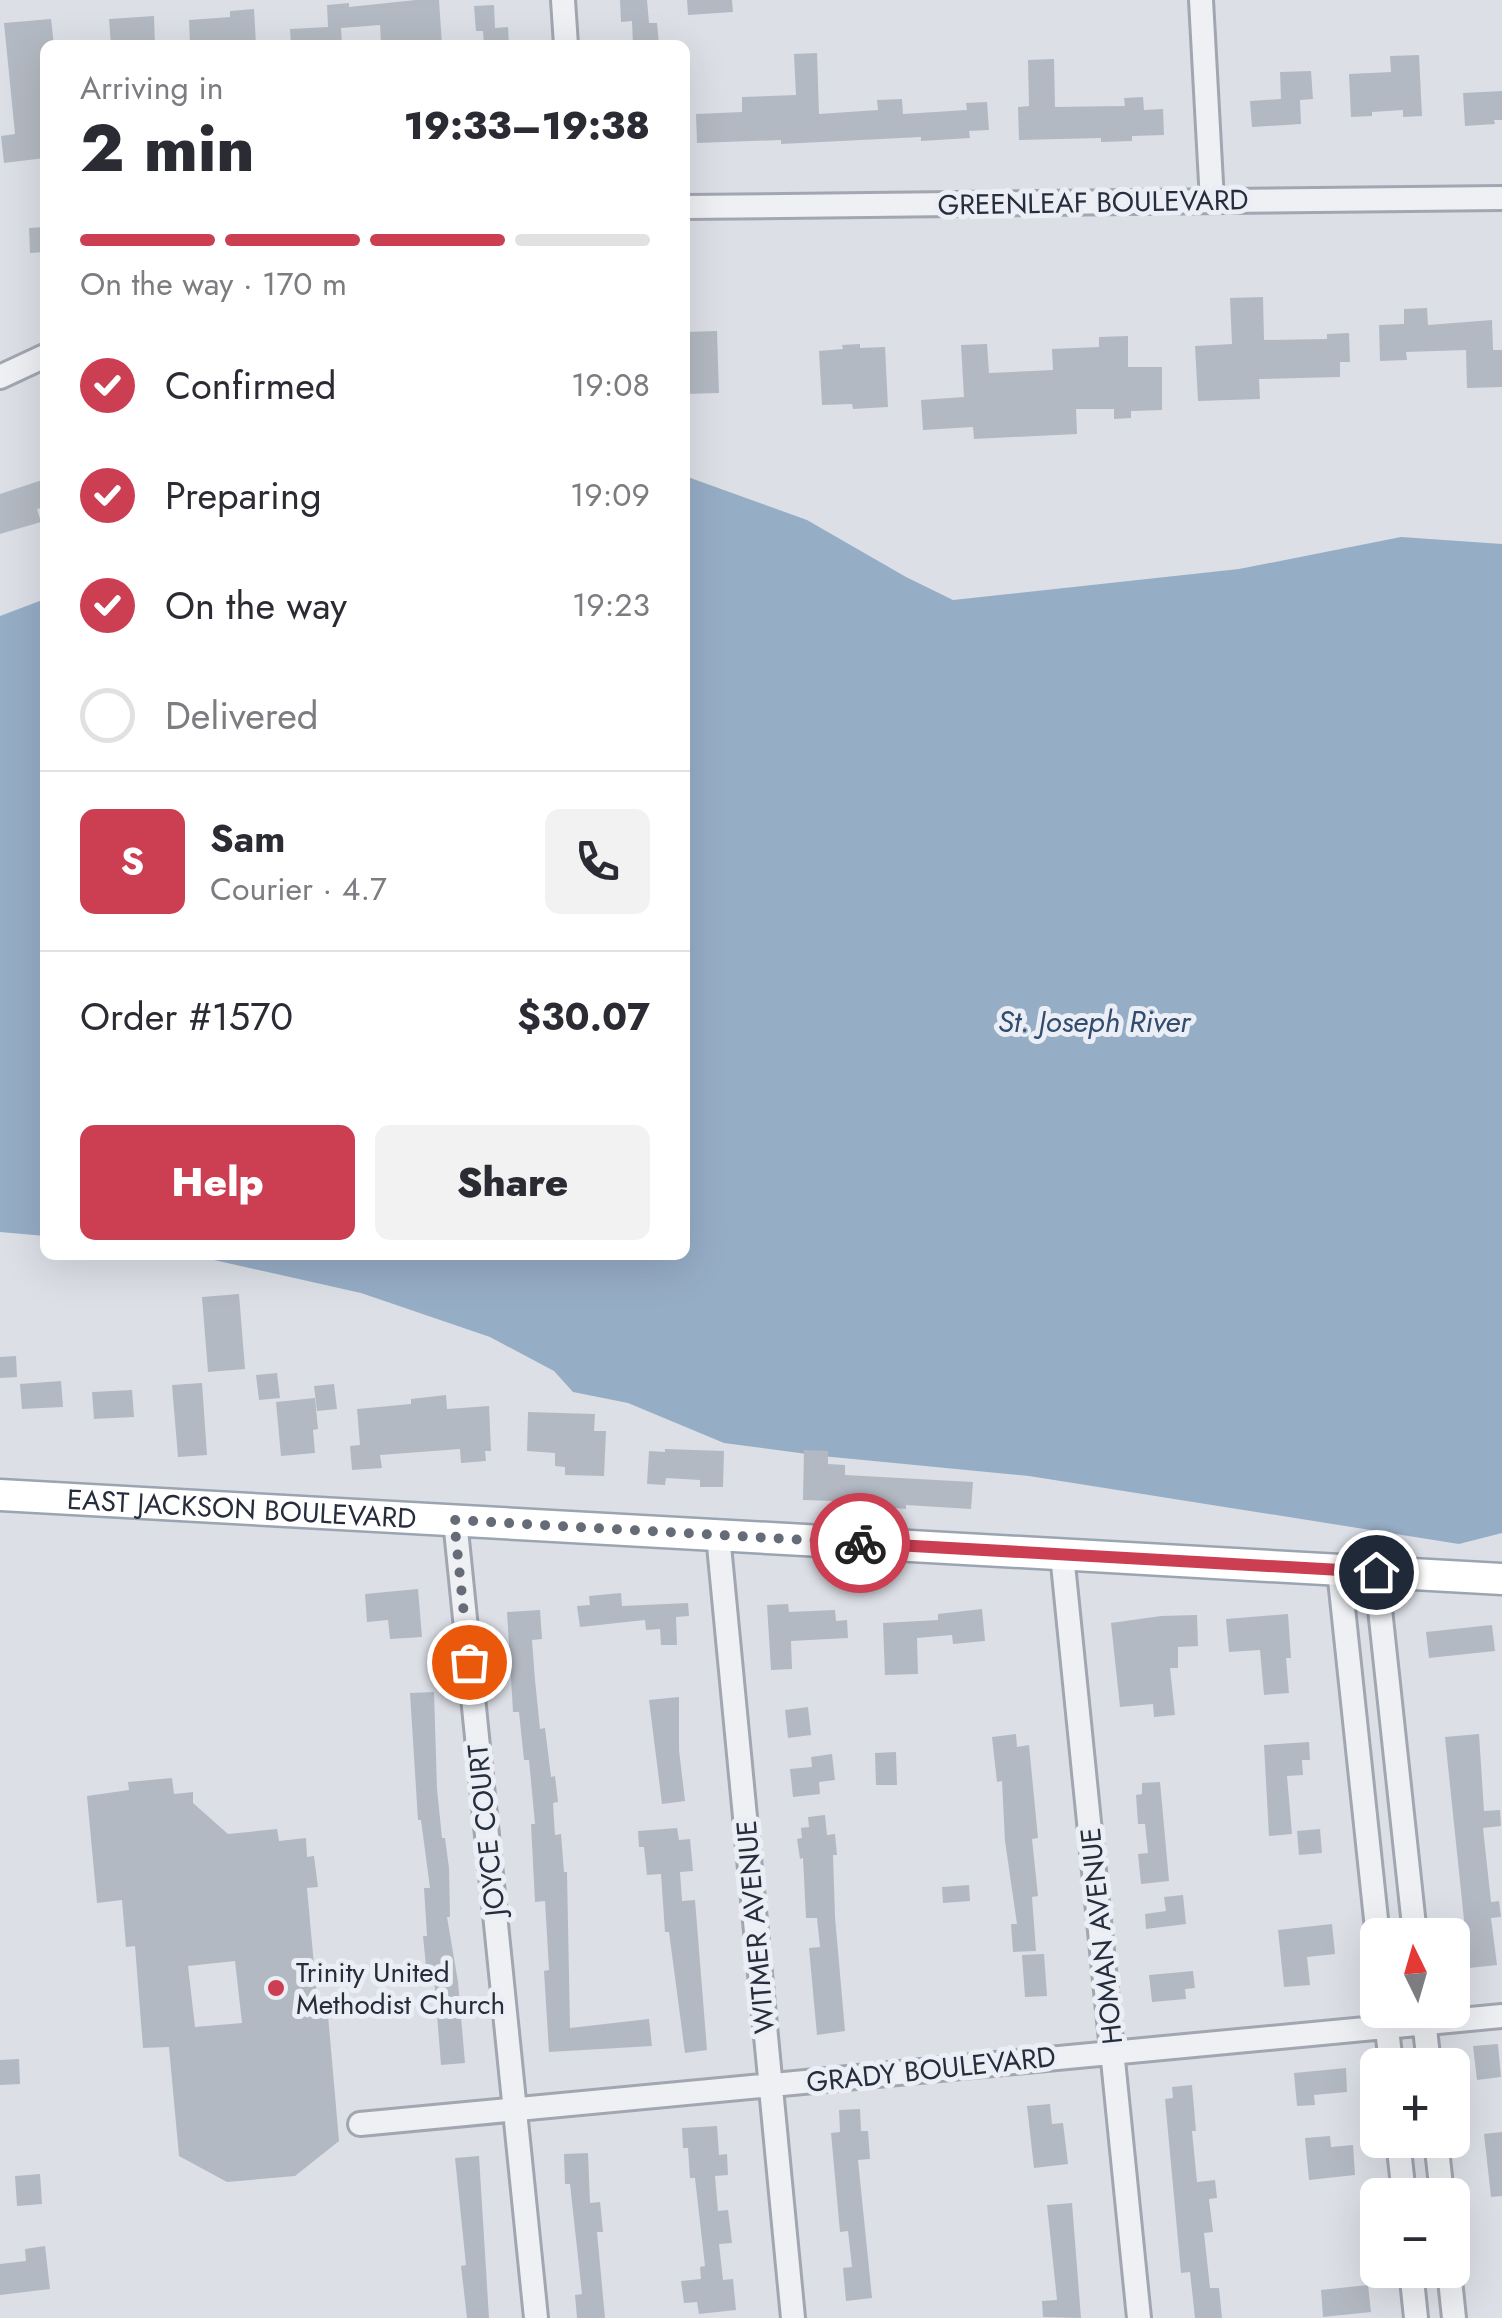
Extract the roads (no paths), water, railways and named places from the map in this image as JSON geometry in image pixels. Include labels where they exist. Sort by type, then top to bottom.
[{"type":"main road","name":"EAST JACKSON BOULEVARD","points":[[0,1495],[1502,1579]]},
{"type":"street","points":[[563,0],[566,40]]},
{"type":"street","points":[[1201,0],[1212,201]]},
{"type":"street","name":"GREENLEAF BOULEVARD","points":[[690,207],[1502,198]]},
{"type":"street","points":[[0,377],[40,358]]},
{"type":"street","name":"JOYCE COURT","points":[[454,1520],[536,2318]]},
{"type":"street","name":"WITMER AVENUE","points":[[718,1535],[793,2318]]},
{"type":"street","name":"HOMAN AVENUE","points":[[1062,1554],[1138,2318]]},
{"type":"street","points":[[1339,1570],[1376,1918]]},
{"type":"street","points":[[1376,1572],[1413,1918]]},
{"type":"street","name":"GRADY BOULEVARD","points":[[1470,2016],[1502,2016]]},
{"type":"street","name":"GRADY BOULEVARD","points":[[360,2124],[1113,2051],[1360,2022]]},
{"type":"street","points":[[1413,2288],[1416,2318]]},
{"type":"street","points":[[1451,2288],[1454,2318]]},
{"type":"water","name":"St. Joseph River","points":[[690,478],[807,520],[953,600],[1239,569],[1401,537],[1502,544],[1502,1533],[1459,1544],[1029,1476],[724,1443],[628,1403],[573,1392],[554,1371],[490,1337],[361,1293],[214,1260],[690,1260]]},
{"type":"water","points":[[40,601],[40,1236],[0,1232],[0,616]]},
{"type":"place","name":"Trinity United Methodist Church","points":[[276,1988]]}]
